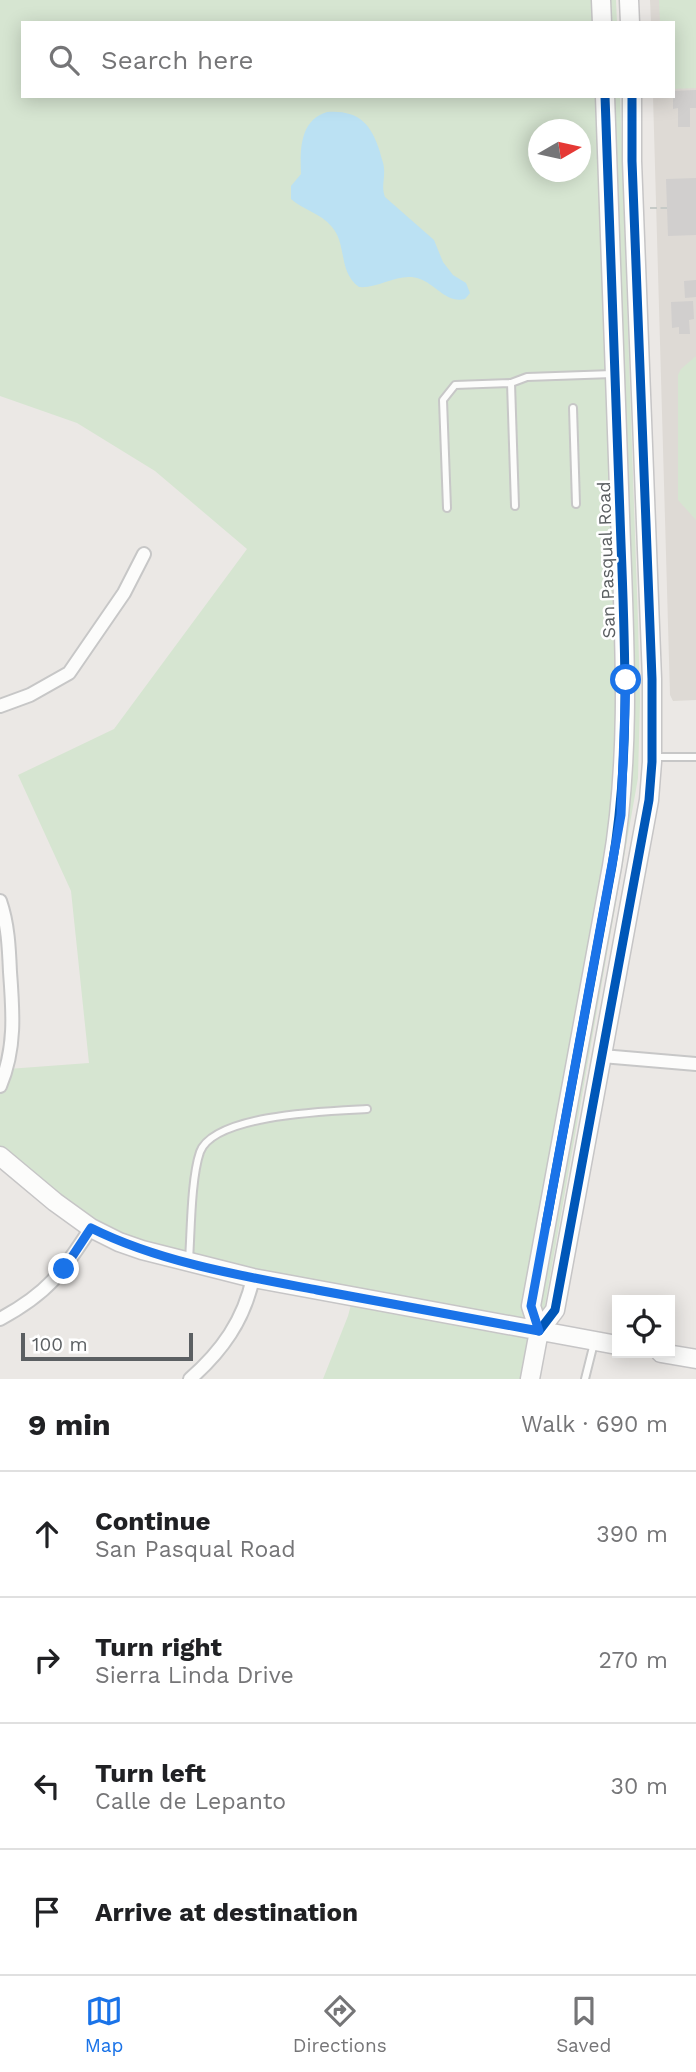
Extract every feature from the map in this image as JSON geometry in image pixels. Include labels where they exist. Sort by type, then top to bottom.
[{"type":"main road","points":[[601,0],[602,21]]},
{"type":"main road","points":[[629,0],[630,21]]},
{"type":"main road","name":"San Pasqual Road","points":[[539,1331],[531,1306],[621,815],[625,761],[626,680],[605,98]]},
{"type":"main road","name":"San Pasqual Road","points":[[530,1379],[539,1331],[555,1310],[649,800],[652,757],[632,98]]},
{"type":"main road","points":[[0,1156],[55,1202],[91,1228],[119,1242],[253,1278],[612,1344]]},
{"type":"main road","points":[[675,1355],[696,1359]]},
{"type":"street","points":[[615,374],[640,373]]},
{"type":"street","points":[[0,706],[30,695],[69,674],[124,593],[144,554]]},
{"type":"street","points":[[0,901],[8,936],[14,1028],[8,1069],[0,1086]]},
{"type":"street","points":[[602,1056],[696,1064]]},
{"type":"street","points":[[0,1319],[46,1290],[64,1269],[91,1228]]},
{"type":"street","points":[[190,1379],[209,1362],[238,1323],[248,1300],[253,1278]]},
{"type":"lane","points":[[447,508],[443,400],[455,385],[511,383],[527,377],[615,374]]},
{"type":"lane","points":[[511,383],[515,506]]},
{"type":"lane","points":[[573,408],[576,504]]},
{"type":"lane","points":[[652,757],[696,757]]},
{"type":"lane","points":[[189,1262],[197,1167],[201,1150],[209,1138],[249,1122],[305,1113],[368,1109]]},
{"type":"lane","points":[[585,1379],[594,1341]]},
{"type":"path","points":[[650,208],[667,208]]},
{"type":"shaded area","points":[[650,0],[696,0],[696,700],[673,701],[670,695],[653,98],[675,98],[675,21],[651,21]]},
{"type":"green space","points":[[0,0],[616,0],[617,21],[21,21],[21,98],[620,98],[638,622],[638,778],[532,1379],[323,1379],[353,1297],[119,1242],[0,1156],[0,1086],[8,1069],[89,1063],[71,891],[18,775],[114,729],[247,549],[155,471],[77,423],[0,396]]},
{"type":"green space","points":[[659,0],[696,0],[696,88],[675,89],[675,21],[660,21]]},
{"type":"green space","points":[[696,356],[696,520],[678,500],[678,375]]},
{"type":"water","points":[[327,112],[347,113],[362,120],[367,126],[384,165],[385,197],[434,240],[443,262],[453,275],[466,283],[470,293],[465,299],[452,299],[426,281],[412,277],[359,287],[348,274],[340,241],[332,227],[323,218],[291,199],[291,186],[301,174],[302,146],[307,129],[318,116]]},
{"type":"building","points":[[696,90],[696,108],[690,108],[690,127],[678,127],[678,108],[673,109],[675,91]]},
{"type":"building","points":[[696,178],[696,235],[668,236],[666,179]]},
{"type":"building","points":[[696,280],[696,297],[685,298],[684,281]]},
{"type":"building","points":[[693,301],[694,319],[689,320],[690,334],[679,334],[679,327],[672,328],[671,302]]},
{"type":"cycle path","points":[[546,1225],[612,866],[622,779],[624,648],[605,98]]},
{"type":"cycle path","points":[[539,1331],[555,1310],[649,800],[652,762],[652,679],[632,161],[632,98]]},
{"type":"route","points":[[64,1269],[91,1228],[142,1250],[253,1278],[539,1331],[531,1306],[621,815],[626,680]]}]
